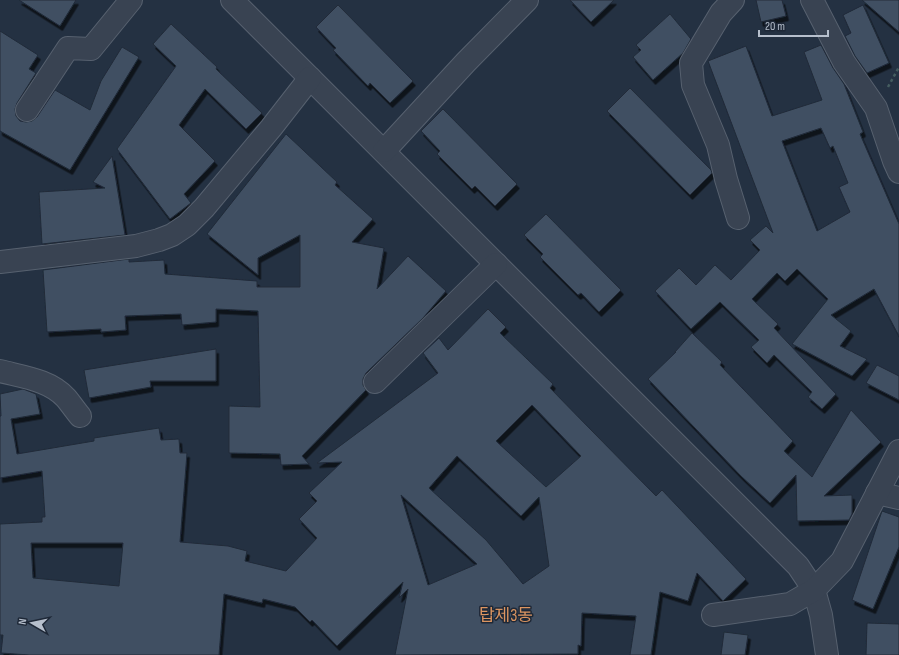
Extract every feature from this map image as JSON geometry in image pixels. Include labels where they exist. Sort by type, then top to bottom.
[{"type":"street","points":[[27,110],[68,48],[91,49],[131,0]]},
{"type":"street","points":[[232,0],[798,566],[814,590],[821,615],[827,655]]},
{"type":"street","points":[[384,151],[466,62],[527,0]]},
{"type":"street","points":[[733,0],[721,13],[691,63],[693,85],[718,145],[726,179],[738,218]]},
{"type":"street","points":[[812,0],[844,62],[876,108],[899,172]]},
{"type":"street","points":[[0,262],[136,246],[172,235],[187,225],[204,208],[271,128],[310,78]]},
{"type":"street","points":[[375,382],[496,264]]},
{"type":"street","points":[[0,371],[36,380],[53,387],[66,398],[80,416]]},
{"type":"street","points":[[713,615],[790,604],[814,590],[842,561],[899,450]]},
{"type":"street","points":[[877,493],[899,498]]},
{"type":"building","points":[[19,0],[76,0],[60,26]]},
{"type":"building","points":[[570,0],[614,0],[591,22]]},
{"type":"building","points":[[756,0],[782,0],[786,16],[761,22]]},
{"type":"building","points":[[862,0],[899,0],[899,32]]},
{"type":"building","points":[[338,5],[413,81],[390,103],[370,83],[368,86],[333,50],[336,48],[316,27]]},
{"type":"building","points":[[863,5],[889,63],[867,73],[855,56],[845,36],[851,33],[843,15]]},
{"type":"building","points":[[670,14],[691,39],[683,53],[653,80],[633,57],[641,50],[636,45]]},
{"type":"building","points":[[171,24],[217,67],[216,69],[262,113],[246,129],[205,89],[179,125],[215,161],[184,194],[191,203],[170,219],[117,149],[176,66],[153,44]]},
{"type":"building","points":[[0,31],[38,55],[29,69],[36,73],[17,103],[15,109],[16,116],[20,121],[32,121],[37,117],[55,90],[90,110],[101,81],[122,47],[139,57],[70,170],[0,131]]},
{"type":"building","points":[[821,45],[833,68],[844,84],[863,132],[860,134],[899,224],[899,336],[874,289],[831,315],[851,331],[840,346],[867,359],[852,376],[792,344],[828,299],[797,269],[785,281],[777,273],[752,299],[778,324],[774,328],[836,394],[822,409],[808,397],[812,392],[774,355],[767,363],[751,347],[759,340],[720,302],[691,329],[655,291],[679,268],[696,285],[715,265],[731,280],[760,250],[750,240],[766,226],[773,233],[708,61],[746,46],[772,116],[822,100],[804,52]],"holes":[[[821,128],[830,148],[833,146],[848,183],[839,187],[850,212],[817,231],[782,141]]]},
{"type":"building","points":[[630,88],[711,170],[712,173],[690,195],[607,111]]},
{"type":"building","points":[[443,109],[517,184],[495,206],[475,186],[472,189],[437,154],[440,151],[421,131]]},
{"type":"building","points":[[286,134],[337,182],[335,185],[373,219],[352,242],[384,248],[377,289],[408,256],[446,291],[423,318],[366,373],[363,379],[363,385],[366,390],[302,456],[309,464],[281,465],[280,454],[229,453],[229,406],[260,407],[258,311],[216,309],[216,322],[182,325],[181,314],[125,316],[126,330],[101,332],[101,329],[47,332],[43,270],[129,259],[129,262],[164,260],[165,274],[257,281],[257,287],[300,287],[300,235],[258,258],[258,275],[207,234]]},
{"type":"building","points":[[112,156],[125,235],[42,244],[39,192],[105,188],[93,182]]},
{"type":"building","points":[[546,214],[621,290],[599,312],[581,293],[578,295],[540,257],[543,254],[524,235]]},
{"type":"building","points":[[488,309],[506,327],[500,333],[553,384],[550,388],[656,496],[662,490],[746,579],[723,601],[697,573],[688,601],[660,592],[651,655],[630,655],[636,616],[582,613],[581,646],[578,645],[578,654],[395,655],[408,589],[399,598],[403,582],[337,646],[312,620],[310,622],[295,607],[263,599],[262,603],[224,594],[219,655],[29,655],[1,653],[3,635],[0,635],[0,524],[42,522],[42,517],[45,517],[42,471],[0,478],[0,394],[23,389],[36,394],[40,414],[11,419],[17,454],[94,441],[94,438],[159,428],[161,440],[179,439],[180,453],[187,453],[180,542],[228,546],[247,551],[245,561],[286,571],[317,538],[299,519],[317,501],[309,493],[342,462],[317,463],[438,373],[423,353],[439,338],[448,350]],"holes":[[[532,405],[581,456],[546,487],[496,441]],[[457,456],[521,516],[539,497],[549,566],[523,584],[486,540],[429,488]],[[401,495],[477,564],[428,585]],[[31,543],[123,543],[119,586],[33,578]]]},
{"type":"building","points":[[692,333],[722,362],[720,365],[793,441],[784,451],[812,477],[851,410],[881,442],[824,496],[852,495],[852,514],[849,520],[797,521],[796,475],[770,503],[741,476],[648,379],[676,352]]},
{"type":"building","points":[[216,349],[216,381],[150,381],[151,387],[89,398],[84,370]]},
{"type":"building","points":[[877,365],[899,376],[899,400],[866,383]]},
{"type":"building","points":[[882,511],[899,517],[899,547],[873,609],[852,600]]},
{"type":"building","points":[[867,623],[899,624],[899,655],[866,655]]},
{"type":"building","points":[[724,632],[748,635],[745,655],[721,655]]},
{"type":"district","name":"탑제3동","points":[[506,616]]}]
